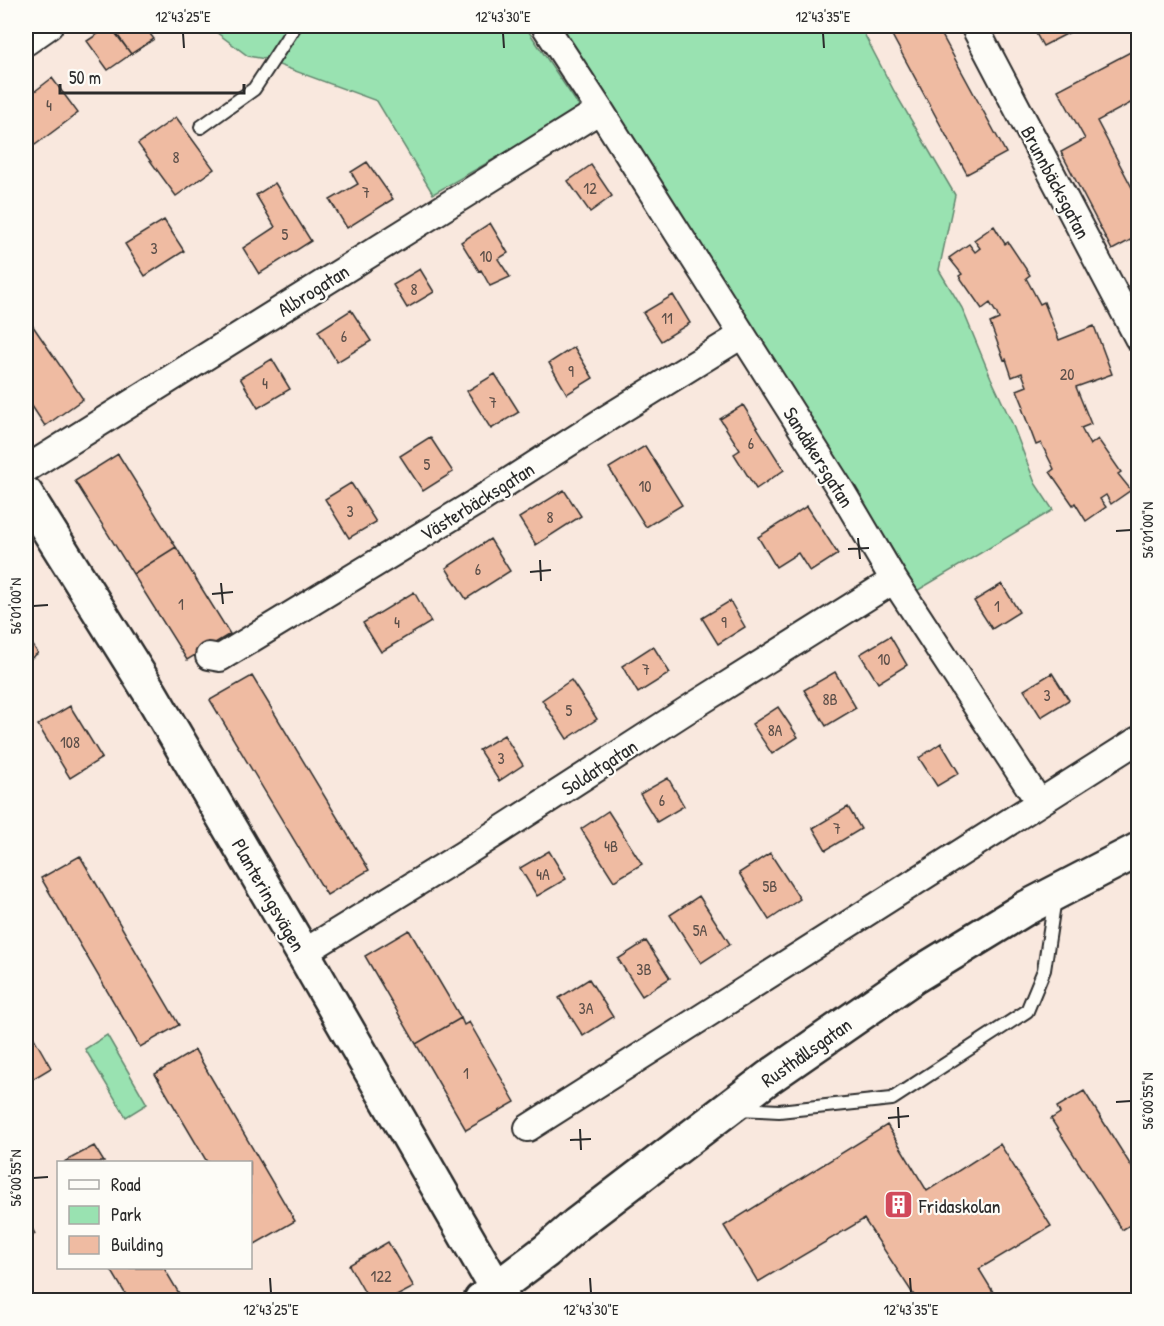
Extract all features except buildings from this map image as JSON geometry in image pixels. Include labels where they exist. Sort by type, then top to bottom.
[{"type":"street","points":[[26,42],[49,26]]},
{"type":"street","name":"Sandåkersgatan","points":[[545,26],[842,492],[894,580],[1039,802]]},
{"type":"street","name":"Brunnbäcksgatan","points":[[974,26],[1138,338]]},
{"type":"street","name":"Albrogatan","points":[[26,469],[600,110]]},
{"type":"street","name":"Västerbäcksgatan","points":[[209,656],[220,658],[474,503],[742,335]]},
{"type":"street","name":"Planteringsvägen","points":[[26,494],[152,694],[303,952],[494,1297]]},
{"type":"street","name":"Soldatgatan","points":[[303,952],[462,855],[894,580]]},
{"type":"street","points":[[528,1128],[1138,740]]},
{"type":"street","name":"Rusthållsgatan","points":[[494,1297],[578,1224],[768,1078],[915,976],[1026,908],[1138,850]]},
{"type":"lane","points":[[201,127],[254,89],[295,26]]},
{"type":"lane","points":[[728,1109],[778,1111],[892,1099],[1018,1017],[1027,1011],[1044,970],[1056,892]]},
{"type":"green space","points":[[208,26],[288,26],[265,59],[248,56]]},
{"type":"green space","points":[[302,26],[525,26],[581,109],[433,194],[377,101],[276,64]]},
{"type":"green space","points":[[556,26],[860,26],[894,91],[955,195],[939,270],[962,308],[1012,423],[1035,483],[1053,510],[915,592]]},
{"type":"green space","points":[[107,1035],[147,1104],[126,1117],[85,1049]]},
{"type":"place","name":"Fridaskolan","points":[[898,1205]]}]
